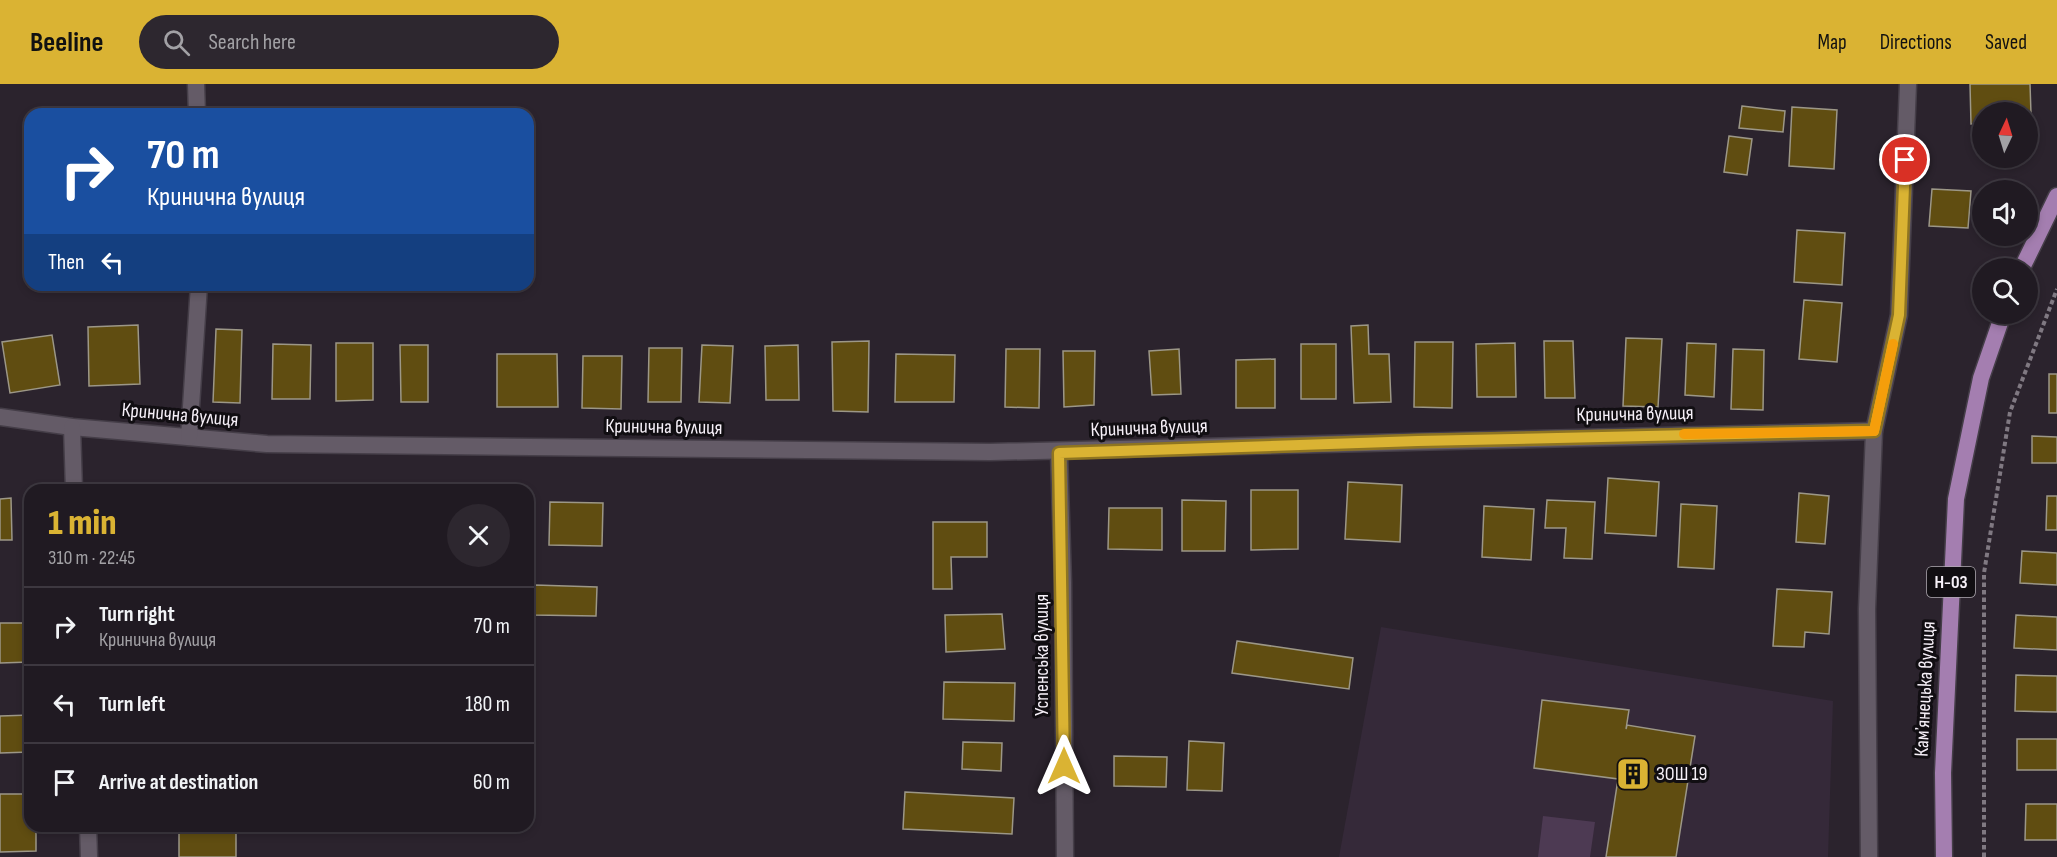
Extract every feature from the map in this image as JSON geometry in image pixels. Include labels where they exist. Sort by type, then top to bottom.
[{"type":"main road","points":[[2027,258],[2057,196]]},
{"type":"main road","name":"Камʼянецька вулиця","points":[[1944,857],[1943,772],[1956,499],[1981,378],[2000,324]]},
{"type":"street","points":[[196,84],[197,108]]},
{"type":"street","points":[[1869,857],[1867,609],[1874,431],[1899,315],[1908,84]]},
{"type":"street","points":[[189,437],[199,291]]},
{"type":"street","name":"Кринична вулиця","points":[[0,417],[72,427],[267,444],[1059,453],[1394,441],[1874,431]]},
{"type":"street","points":[[72,427],[74,484]]},
{"type":"street","name":"Успенська вулиця","points":[[1059,453],[1063,583],[1065,857]]},
{"type":"street","points":[[88,832],[89,857]]},
{"type":"path","points":[[1984,857],[1984,573],[2010,412],[2057,289]]},
{"type":"shaded area","points":[[1381,627],[1833,701],[1828,857],[1339,857]]},
{"type":"shaded area","points":[[1543,816],[1595,822],[1590,857],[1538,857]]},
{"type":"building","points":[[1970,84],[2030,84],[2031,102],[1972,102],[1971,124]]},
{"type":"building","points":[[1742,106],[1785,111],[1783,132],[1739,128]]},
{"type":"building","points":[[1792,107],[1837,110],[1834,169],[1789,166]]},
{"type":"building","points":[[1729,136],[1752,139],[1747,175],[1724,172]]},
{"type":"building","points":[[1932,189],[1971,191],[1968,228],[1929,226]]},
{"type":"building","points":[[1797,230],[1845,233],[1842,285],[1794,282]]},
{"type":"building","points":[[1804,300],[1842,303],[1837,362],[1799,359]]},
{"type":"building","points":[[138,325],[140,384],[89,386],[88,327]]},
{"type":"building","points":[[1368,325],[1369,354],[1389,354],[1391,402],[1354,403],[1351,326]]},
{"type":"building","points":[[216,329],[242,330],[240,403],[213,402]]},
{"type":"building","points":[[52,335],[60,385],[10,393],[2,342]]},
{"type":"building","points":[[1626,338],[1662,339],[1658,407],[1623,406]]},
{"type":"building","points":[[869,341],[868,412],[833,411],[832,342]]},
{"type":"building","points":[[1544,341],[1573,341],[1575,398],[1545,398]]},
{"type":"building","points":[[1415,342],[1453,342],[1452,408],[1414,407]]},
{"type":"building","points":[[336,343],[373,343],[373,400],[336,401]]},
{"type":"building","points":[[1515,343],[1516,397],[1477,397],[1476,344]]},
{"type":"building","points":[[1687,343],[1716,344],[1714,397],[1685,395]]},
{"type":"building","points":[[273,344],[311,345],[310,399],[272,399]]},
{"type":"building","points":[[1301,344],[1336,344],[1336,399],[1301,399]]},
{"type":"building","points":[[400,345],[428,345],[428,402],[401,402]]},
{"type":"building","points":[[702,345],[733,346],[730,403],[699,402]]},
{"type":"building","points":[[798,345],[799,400],[766,400],[765,346]]},
{"type":"building","points":[[649,348],[682,348],[681,402],[648,402]]},
{"type":"building","points":[[1006,349],[1040,349],[1039,408],[1005,407]]},
{"type":"building","points":[[1179,349],[1181,394],[1152,395],[1149,351]]},
{"type":"building","points":[[1733,349],[1764,350],[1763,410],[1731,409]]},
{"type":"building","points":[[1063,351],[1095,351],[1094,405],[1064,407]]},
{"type":"building","points":[[497,354],[557,354],[558,407],[497,407]]},
{"type":"building","points":[[896,354],[955,355],[954,402],[895,402]]},
{"type":"building","points":[[583,356],[622,356],[621,409],[582,408]]},
{"type":"building","points":[[1275,359],[1275,408],[1236,408],[1236,360]]},
{"type":"building","points":[[2049,374],[2057,374],[2057,413],[2049,413]]},
{"type":"building","points":[[2032,436],[2057,437],[2057,463],[2032,463]]},
{"type":"building","points":[[1608,478],[1659,482],[1656,536],[1605,533]]},
{"type":"building","points":[[1348,482],[1402,485],[1400,542],[1345,539]]},
{"type":"building","points":[[1251,490],[1298,490],[1298,549],[1251,550]]},
{"type":"building","points":[[1799,493],[1829,496],[1825,544],[1796,542]]},
{"type":"building","points":[[2047,496],[2057,496],[2057,530],[2046,530]]},
{"type":"building","points":[[11,498],[12,540],[0,540],[0,499]]},
{"type":"building","points":[[1182,500],[1226,501],[1225,551],[1182,551]]},
{"type":"building","points":[[1547,500],[1595,502],[1592,559],[1564,558],[1566,528],[1545,528]]},
{"type":"building","points":[[550,502],[603,503],[602,546],[549,545]]},
{"type":"building","points":[[1681,504],[1717,506],[1714,569],[1678,567]]},
{"type":"building","points":[[1484,506],[1534,509],[1531,560],[1482,557]]},
{"type":"building","points":[[1109,508],[1162,508],[1162,550],[1108,549]]},
{"type":"building","points":[[933,522],[987,522],[987,557],[951,557],[952,589],[933,589]]},
{"type":"building","points":[[2022,551],[2057,553],[2057,585],[2020,583]]},
{"type":"building","points":[[535,585],[597,587],[596,616],[534,615]]},
{"type":"building","points":[[1777,589],[1832,592],[1829,634],[1805,632],[1804,647],[1773,646]]},
{"type":"building","points":[[1002,614],[1005,649],[946,652],[945,615]]},
{"type":"building","points":[[2016,615],[2057,617],[2057,650],[2014,648]]},
{"type":"building","points":[[0,623],[24,623],[24,662],[0,663]]},
{"type":"building","points":[[1237,641],[1353,658],[1349,689],[1232,673]]},
{"type":"building","points":[[2016,675],[2057,676],[2057,712],[2015,711]]},
{"type":"building","points":[[944,682],[1015,683],[1014,721],[943,719]]},
{"type":"building","name":"ЗОШ 19","points":[[1542,700],[1629,710],[1626,729],[1627,725],[1695,736],[1676,857],[1606,857],[1618,779],[1534,768]]},
{"type":"building","points":[[24,715],[24,752],[0,753],[0,716]]},
{"type":"building","points":[[2017,739],[2057,739],[2057,770],[2017,770]]},
{"type":"building","points":[[1189,741],[1224,743],[1222,791],[1187,790]]},
{"type":"building","points":[[963,742],[1002,743],[1001,771],[962,769]]},
{"type":"building","points":[[1114,756],[1167,757],[1166,787],[1114,786]]},
{"type":"building","points":[[905,792],[1014,798],[1012,834],[903,829]]},
{"type":"building","points":[[0,794],[24,794],[24,832],[36,832],[36,851],[0,852]]},
{"type":"building","points":[[2026,804],[2057,804],[2057,840],[2025,840]]},
{"type":"building","points":[[179,832],[236,832],[236,857],[179,857]]},
{"type":"slow traffic","points":[[1684,434],[1874,431],[1893,344]]},
{"type":"place","name":"ЗОШ 19","points":[[1633,774]]},
{"type":"route","points":[[1064,766],[1063,583],[1059,453],[1675,434],[1874,431],[1899,315],[1905,160]]}]
